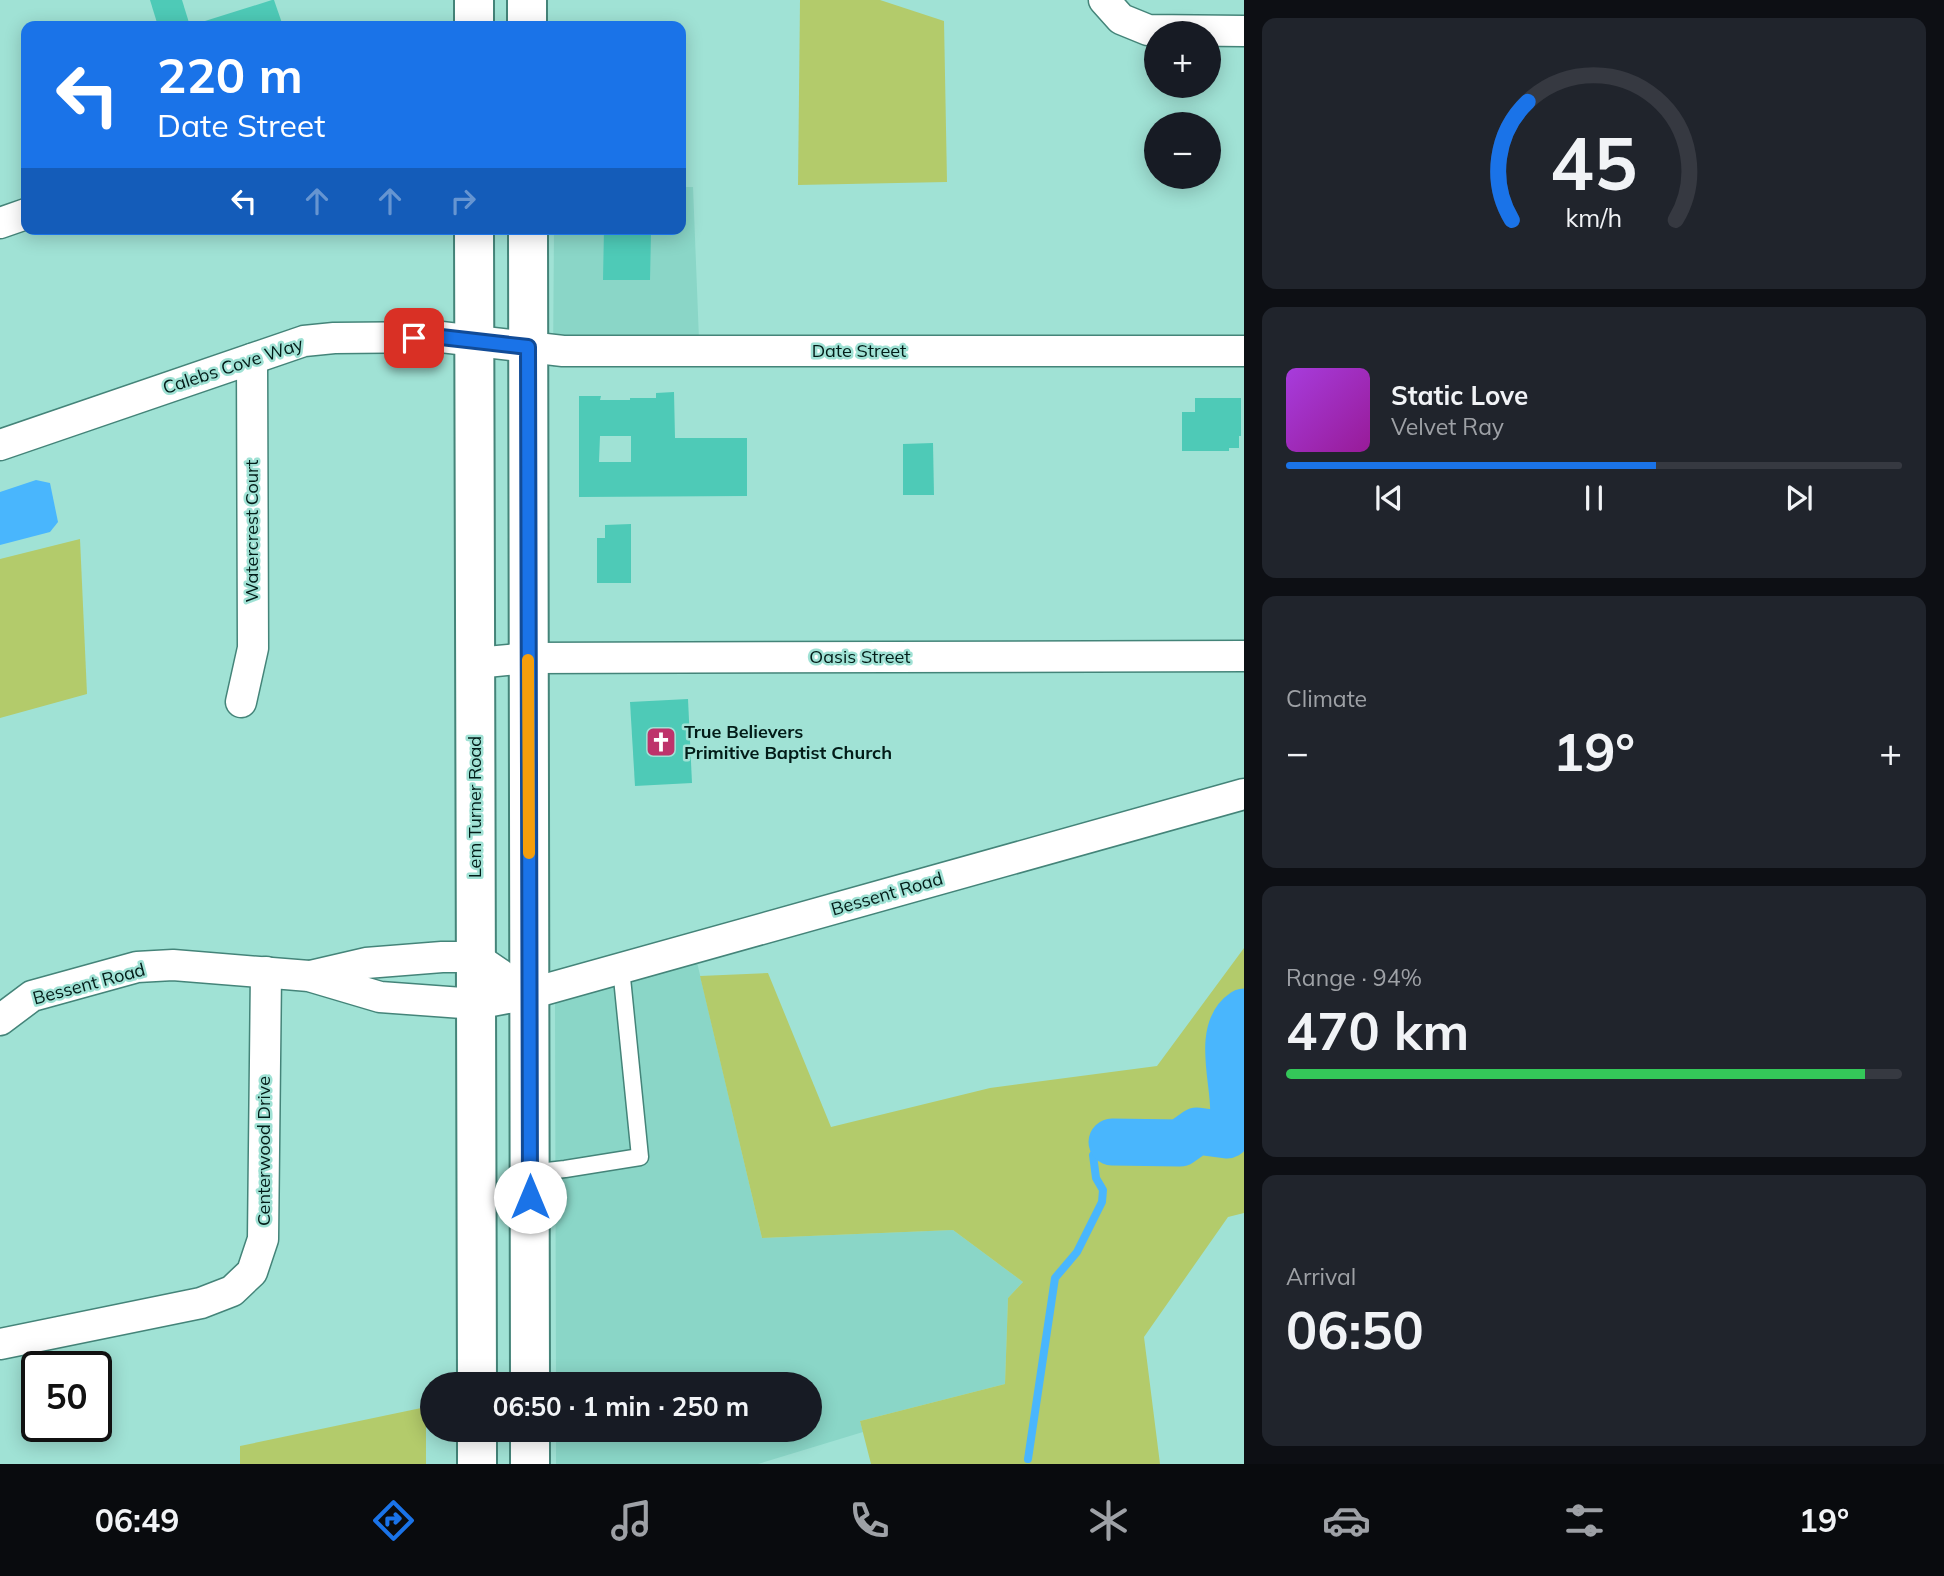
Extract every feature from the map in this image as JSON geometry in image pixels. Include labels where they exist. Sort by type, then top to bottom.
[{"type":"main road","points":[[474,0],[474,21]]},
{"type":"main road","points":[[527,0],[527,21]]},
{"type":"main road","name":"Lem Turner Road","points":[[474,235],[477,1372]]},
{"type":"main road","points":[[528,235],[530,1372]]},
{"type":"main road","points":[[477,1442],[477,1464]]},
{"type":"main road","points":[[530,1442],[530,1464]]},
{"type":"street","points":[[1104,0],[1121,19],[1148,30],[1244,31]]},
{"type":"street","points":[[0,223],[21,216]]},
{"type":"street","name":"Calebs Cove Way","points":[[0,445],[304,341],[334,338],[441,337],[474,341]]},
{"type":"street","name":"Date Street","points":[[474,341],[563,351],[1244,351]]},
{"type":"street","name":"Watercrest Court","points":[[242,702],[253,648],[252,359]]},
{"type":"street","name":"Oasis Street","points":[[476,663],[528,658],[1244,656]]},
{"type":"street","name":"Bessent Road","points":[[0,1020],[32,996],[138,967],[173,965],[310,976],[380,997],[476,1004],[529,994],[1244,794]]},
{"type":"street","points":[[475,957],[529,994]]},
{"type":"street","name":"Bessent Road","points":[[310,976],[366,963],[475,957]]},
{"type":"street","name":"Centerwood Drive","points":[[0,1344],[201,1303],[232,1291],[252,1272],[264,1240],[265,972]]},
{"type":"lane","points":[[530,1173],[640,1157],[621,968]]},
{"type":"shaded area","points":[[686,187],[693,187],[700,365],[553,367],[554,235],[686,235]]},
{"type":"shaded area","points":[[696,958],[762,1238],[953,1230],[1023,1282],[1008,1298],[1005,1384],[860,1421],[863,1432],[758,1464],[556,1464],[556,1442],[822,1442],[822,1372],[556,1372],[555,1003]]},
{"type":"green space","points":[[800,0],[880,0],[944,21],[947,182],[798,185]]},
{"type":"green space","points":[[80,539],[87,694],[0,718],[0,559]]},
{"type":"green space","points":[[1244,948],[1244,1213],[1228,1217],[1144,1337],[1160,1464],[871,1464],[860,1421],[1005,1384],[1008,1298],[1023,1282],[953,1230],[762,1238],[700,976],[768,973],[831,1127],[990,1088],[1157,1066]]},
{"type":"green space","points":[[420,1408],[420,1442],[426,1442],[426,1464],[240,1464],[240,1446]]},
{"type":"water","points":[[36,480],[50,483],[58,522],[50,532],[0,545],[0,492]]},
{"type":"building","points":[[150,0],[182,0],[188,21],[156,21]]},
{"type":"building","points":[[274,0],[281,21],[205,21]]},
{"type":"building","points":[[604,235],[651,235],[650,280],[603,280]]},
{"type":"building","points":[[674,392],[675,438],[747,438],[747,496],[579,497],[579,396],[601,396],[600,400],[630,400],[656,398],[656,393]],"holes":[[[600,436],[631,436],[631,462],[599,462]]]},
{"type":"building","points":[[1195,398],[1241,398],[1239,448],[1229,448],[1229,451],[1182,451],[1182,412],[1195,412]]},
{"type":"building","points":[[933,443],[934,495],[903,495],[903,444]]},
{"type":"building","points":[[631,524],[631,583],[597,583],[597,538],[605,538],[605,525]]},
{"type":"building","name":"True Believers Primitive Baptist Church","points":[[688,699],[692,783],[635,786],[630,702]]},
{"type":"waterway","points":[[1112,1142],[1180,1143],[1197,1131],[1227,1135],[1233,1121],[1234,1107],[1229,1062],[1230,1033],[1235,1021],[1244,1012]]},
{"type":"waterway","points":[[1028,1459],[1055,1278],[1077,1252],[1102,1202],[1103,1190],[1096,1178],[1093,1155],[1100,1145],[1112,1142]]},
{"type":"slow traffic","points":[[528,660],[529,853]]},
{"type":"place","name":"True Believers Primitive Baptist Church","points":[[661,742]]},
{"type":"route","points":[[414,338],[441,337],[528,347],[530,1197]]}]
